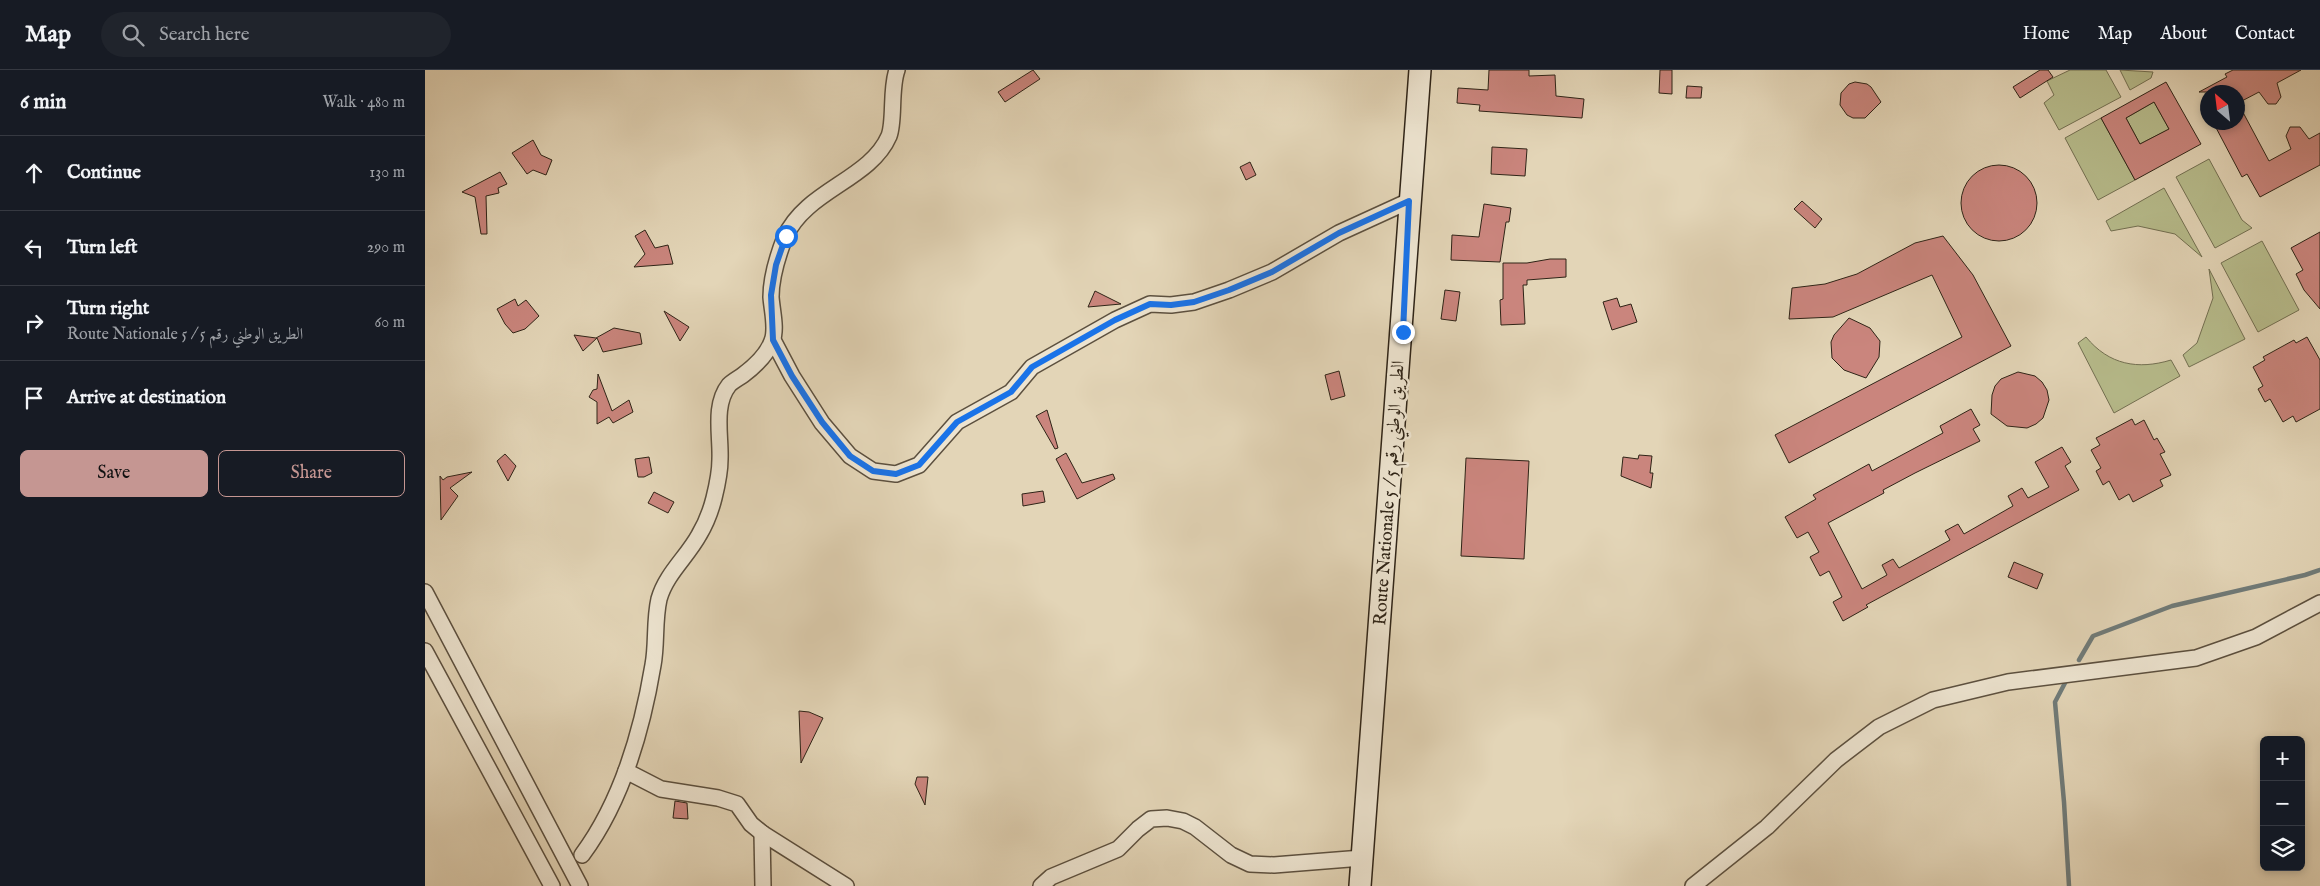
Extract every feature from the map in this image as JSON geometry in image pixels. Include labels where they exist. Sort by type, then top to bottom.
[{"type":"main road","name":"Route Nationale 5 / الطريق الوطني رقم 5","points":[[1361,886],[1361,858],[1400,372],[1409,201],[1420,70]]},
{"type":"street","points":[[897,70],[889,135],[879,150],[860,170],[828,190],[803,211],[786,236],[776,265],[771,295],[773,340],[792,376],[822,422],[850,456],[873,471],[896,474],[919,465],[957,422],[1011,392],[1032,367],[1115,320],[1150,304],[1171,305],[1194,302],[1229,290],[1272,272],[1339,233],[1409,201]]},
{"type":"street","points":[[582,855],[598,833],[626,771],[642,719],[653,663],[660,598],[670,574],[699,536],[714,499],[721,460],[719,427],[721,404],[729,386],[765,354],[773,340]]},
{"type":"street","points":[[425,592],[579,886]]},
{"type":"street","points":[[1693,886],[1767,827],[1836,760],[1879,728],[1933,700],[2009,682],[2196,658],[2256,637],[2320,603]]},
{"type":"street","points":[[425,651],[552,886]]},
{"type":"street","points":[[626,771],[661,789],[718,798],[737,804],[751,824],[762,833],[846,886]]},
{"type":"street","points":[[1041,886],[1051,877],[1117,849],[1151,819],[1167,818],[1183,821],[1195,827],[1231,855],[1250,864],[1275,865],[1361,858]]},
{"type":"street","points":[[762,833],[763,886]]},
{"type":"green space","points":[[2070,70],[2106,70],[2121,97],[2059,130],[2044,103],[2054,95],[2047,81]]},
{"type":"green space","points":[[2120,70],[2153,72],[2151,78],[2130,90]]},
{"type":"green space","points":[[2154,102],[2169,129],[2140,144],[2126,118]]},
{"type":"green space","points":[[2101,118],[2135,180],[2098,200],[2065,138]]},
{"type":"green space","points":[[2209,159],[2242,220],[2252,228],[2215,248],[2176,177]]},
{"type":"green space","points":[[2164,188],[2202,257],[2175,234],[2138,226],[2111,231],[2106,221]]},
{"type":"green space","points":[[2262,241],[2299,310],[2258,332],[2221,263]]},
{"type":"green space","points":[[2209,269],[2245,339],[2189,367],[2183,355],[2197,343],[2213,298]]},
{"type":"green space","points":[[2086,337],[2104,354],[2125,363],[2147,365],[2171,360],[2180,376],[2114,413],[2078,343]]},
{"type":"building","points":[[1033,70],[1040,79],[1005,102],[998,92]]},
{"type":"building","points":[[1489,70],[1529,70],[1529,76],[1555,75],[1556,96],[1584,99],[1582,118],[1479,111],[1480,105],[1457,103],[1458,88],[1488,90]]},
{"type":"building","points":[[1660,70],[1672,70],[1672,94],[1659,93]]},
{"type":"building","points":[[2040,70],[2048,70],[2053,77],[2020,98],[2013,87]]},
{"type":"building","points":[[2233,70],[2301,70],[2277,83],[2281,97],[2276,104],[2268,104],[2259,92],[2245,99],[2245,85],[2212,85],[2227,77],[2225,74]]},
{"type":"building","points":[[1855,82],[1867,84],[1871,87],[1881,102],[1865,118],[1853,118],[1847,115],[1840,105],[1841,93],[1849,84]]},
{"type":"building","points":[[2166,82],[2201,144],[2135,180],[2101,118]],"holes":[[[2154,102],[2169,129],[2140,144],[2126,118]]]},
{"type":"building","points":[[1687,86],[1702,87],[1701,98],[1686,98]]},
{"type":"building","points":[[2245,116],[2269,161],[2291,149],[2286,136],[2290,127],[2300,127],[2309,139],[2320,133],[2320,165],[2260,197],[2247,174],[2242,177],[2217,130],[2245,130]]},
{"type":"building","points":[[533,140],[541,155],[552,160],[546,175],[533,170],[527,174],[512,153]]},
{"type":"building","points":[[1492,147],[1527,149],[1525,176],[1491,174]]},
{"type":"building","points":[[1250,162],[1256,175],[1246,180],[1240,167]]},
{"type":"building","points":[[1999,165],[2013,168],[2026,176],[2034,189],[2037,203],[2034,217],[2026,230],[2013,238],[1999,241],[1985,238],[1972,230],[1964,217],[1961,203],[1964,189],[1972,176],[1985,168]]},
{"type":"building","points":[[500,172],[507,184],[498,188],[499,193],[486,196],[487,234],[481,234],[475,197],[462,192]]},
{"type":"building","points":[[1802,201],[1822,219],[1815,228],[1794,209]]},
{"type":"building","points":[[1484,204],[1511,208],[1509,222],[1506,222],[1500,262],[1451,260],[1452,235],[1479,237]]},
{"type":"building","points":[[645,230],[655,248],[668,245],[673,264],[634,267],[645,254],[635,236]]},
{"type":"building","points":[[2320,232],[2320,309],[2304,290],[2296,274],[2303,270],[2291,248]]},
{"type":"building","points":[[1943,236],[1973,275],[2011,346],[1789,463],[1775,435],[1962,337],[1932,275],[1833,317],[1789,319],[1792,288],[1825,284],[1857,274],[1915,243]]},
{"type":"building","points":[[1550,259],[1566,259],[1566,277],[1527,280],[1527,285],[1523,285],[1525,324],[1501,325],[1500,300],[1503,299],[1503,263],[1527,263]]},
{"type":"building","points":[[1445,290],[1460,292],[1456,321],[1441,319]]},
{"type":"building","points":[[1095,291],[1121,304],[1088,307]]},
{"type":"building","points":[[1617,298],[1620,307],[1631,304],[1637,322],[1612,330],[1603,302]]},
{"type":"building","points":[[515,299],[518,306],[526,300],[539,316],[525,329],[513,333],[505,324],[497,309]]},
{"type":"building","points":[[664,311],[689,327],[680,341]]},
{"type":"building","points":[[1849,318],[1870,328],[1880,341],[1879,357],[1866,378],[1844,370],[1832,358],[1831,342],[1834,335]]},
{"type":"building","points":[[614,328],[640,333],[642,344],[603,352],[597,338],[583,351],[574,335],[596,338]]},
{"type":"building","points":[[2307,337],[2320,360],[2320,409],[2296,422],[2293,416],[2283,422],[2270,399],[2265,402],[2258,389],[2263,386],[2253,367],[2265,360],[2263,357],[2294,340],[2296,343]]},
{"type":"building","points":[[1339,371],[1345,396],[1331,400],[1325,375]]},
{"type":"building","points":[[2018,372],[2035,376],[2042,382],[2047,390],[2049,400],[2043,418],[2027,428],[2007,426],[1991,414],[1992,395],[1995,386],[2001,379]]},
{"type":"building","points":[[598,374],[612,411],[629,400],[633,412],[613,423],[609,417],[597,424],[597,402],[589,397],[593,390],[597,389]]},
{"type":"building","points":[[1971,409],[1980,425],[1973,429],[1980,441],[1883,490],[1884,493],[1828,523],[1862,589],[1887,575],[1882,565],[1893,559],[1899,568],[1950,540],[1945,531],[1958,524],[1964,534],[2013,506],[2008,496],[2022,488],[2028,498],[2049,487],[2035,462],[2062,447],[2071,462],[2065,466],[2079,490],[1866,605],[1868,607],[1843,621],[1833,602],[1842,597],[1829,571],[1820,576],[1810,557],[1819,552],[1808,532],[1797,538],[1785,517],[1816,499],[1813,495],[1869,464],[1872,471],[1943,433],[1940,426]]},
{"type":"building","points":[[1047,410],[1058,448],[1055,449],[1036,416]]},
{"type":"building","points":[[2132,419],[2135,425],[2144,420],[2154,440],[2157,438],[2165,452],[2160,454],[2171,475],[2160,480],[2163,486],[2133,502],[2129,494],[2119,500],[2109,481],[2103,485],[2096,471],[2101,468],[2091,450],[2100,445],[2096,438]]},
{"type":"building","points":[[1066,453],[1082,483],[1113,474],[1115,479],[1077,499],[1056,459]]},
{"type":"building","points":[[505,454],[516,466],[508,481],[497,461]]},
{"type":"building","points":[[1639,455],[1652,456],[1650,473],[1653,473],[1651,488],[1621,476],[1623,457],[1638,459]]},
{"type":"building","points":[[649,457],[652,473],[644,477],[638,477],[635,459]]},
{"type":"building","points":[[1466,458],[1529,461],[1524,559],[1461,556]]},
{"type":"building","points":[[472,472],[450,488],[458,496],[441,520],[440,476],[443,480],[447,477]]},
{"type":"building","points":[[1043,491],[1045,502],[1023,506],[1022,494]]},
{"type":"building","points":[[654,492],[674,502],[668,513],[648,503]]},
{"type":"building","points":[[2014,562],[2043,574],[2037,589],[2008,577]]},
{"type":"building","points":[[799,711],[809,712],[823,718],[801,763]]},
{"type":"building","points":[[917,777],[928,777],[925,805],[915,784]]},
{"type":"building","points":[[675,801],[687,803],[688,819],[673,818]]},
{"type":"waterway","points":[[2079,660],[2093,636],[2172,606],[2320,570]]},
{"type":"waterway","points":[[2065,683],[2055,702],[2069,886]]},
{"type":"route","points":[[786,236],[776,265],[771,295],[773,340],[792,376],[822,422],[850,456],[873,471],[896,474],[919,465],[957,422],[1011,392],[1032,367],[1115,320],[1150,304],[1171,305],[1194,302],[1229,290],[1272,272],[1339,233],[1409,201],[1403,332]]}]
